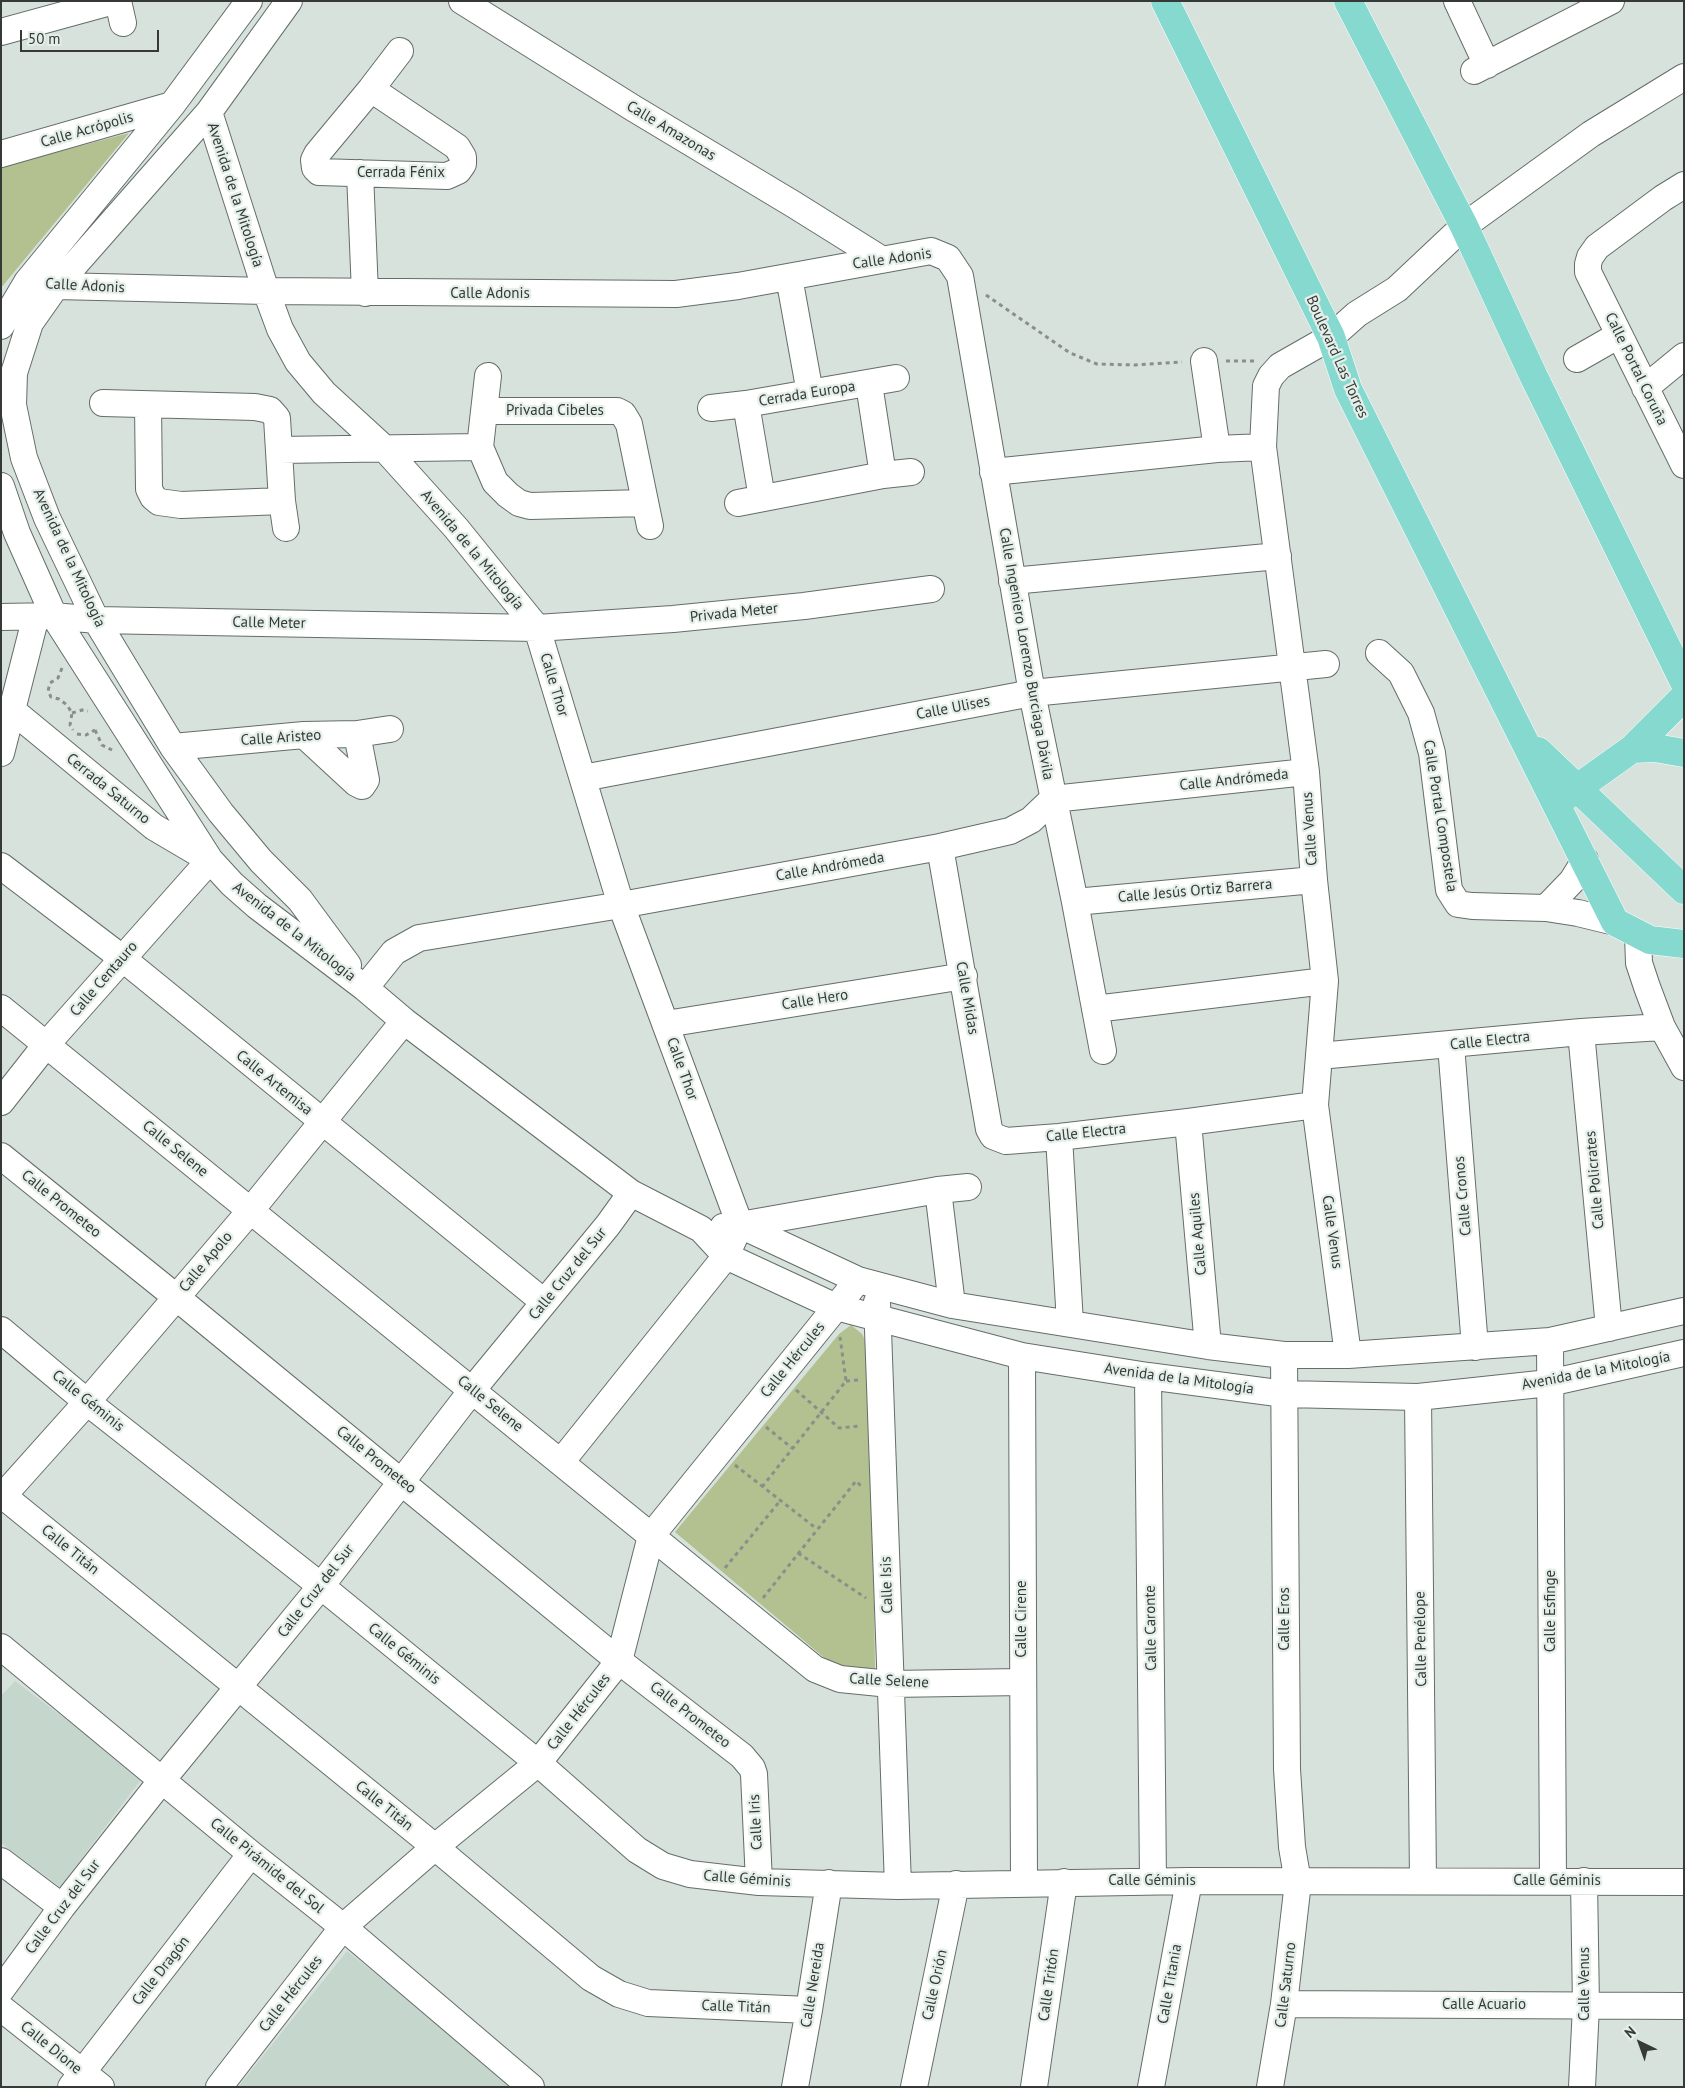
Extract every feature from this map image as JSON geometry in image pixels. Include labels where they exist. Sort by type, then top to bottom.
[{"type":"main road","name":"Boulevard Las Torres","points":[[1164,1],[1331,337],[1348,389],[1524,738],[1567,796],[1684,890]]},
{"type":"main road","points":[[1348,1],[1464,226],[1534,377],[1684,682]]},
{"type":"main road","points":[[1567,796],[1632,749],[1684,697]]},
{"type":"main road","points":[[1632,749],[1654,748],[1684,753]]},
{"type":"main road","name":"Boulevard Las Torres","points":[[1567,796],[1585,860],[1626,928]]},
{"type":"main road","points":[[1626,928],[1650,940],[1684,944]]},
{"type":"street","name":"Avenida de la Mitología","points":[[289,1],[209,112],[56,286],[30,323],[14,373],[12,406],[24,458],[47,518],[96,620],[173,747],[221,813],[255,854],[300,900],[365,988]]},
{"type":"street","name":"Calle Amazonas","points":[[462,1],[881,259]]},
{"type":"street","points":[[1457,1],[1480,68],[1611,1]]},
{"type":"street","points":[[1,326],[27,282],[172,105],[247,2]]},
{"type":"street","points":[[1,32],[118,9]]},
{"type":"street","name":"Cerrada Fénix","points":[[371,89],[457,147],[463,157],[463,164],[458,171],[447,176],[319,172],[315,168],[314,160],[400,50]]},
{"type":"street","name":"Calle Venus","points":[[1348,1355],[1315,1105],[1324,981],[1306,772],[1263,447],[1266,386],[1271,376],[1287,362],[1331,337],[1357,314],[1397,289],[1464,226],[1591,134],[1684,77]]},
{"type":"street","name":"Calle Acrópolis","points":[[1,154],[172,105]]},
{"type":"street","name":"Avenida de la Mitología","points":[[209,112],[266,292],[280,329],[298,362],[324,393],[384,448],[456,528],[537,628]]},
{"type":"street","points":[[360,173],[365,293]]},
{"type":"street","name":"Calle Portal Coruña","points":[[1684,185],[1663,198],[1597,247],[1590,257],[1588,272],[1684,466]]},
{"type":"street","name":"Calle Adonis","points":[[27,282],[56,286],[266,292],[676,294],[738,286],[931,251],[954,267]]},
{"type":"street","name":"Calle Ingeniero Lorenzo Burciaga Dávila","points":[[954,267],[1032,693],[1075,902],[1103,1051]]},
{"type":"street","points":[[789,277],[810,392]]},
{"type":"street","points":[[1577,359],[1619,335]]},
{"type":"street","points":[[1645,388],[1684,356]]},
{"type":"street","points":[[1204,361],[1217,449]]},
{"type":"street","name":"Privada Cibeles","points":[[484,411],[617,411],[624,414],[629,424],[648,514],[530,506],[519,502],[495,482],[480,447],[484,411],[488,376]]},
{"type":"street","name":"Cerrada Europa","points":[[711,408],[746,404],[896,378]]},
{"type":"street","name":"Cerrada Europa","points":[[868,384],[884,474]]},
{"type":"street","points":[[103,403],[255,407],[270,410],[277,418],[282,501],[286,528]]},
{"type":"street","name":"Cerrada Europa","points":[[746,404],[750,500],[884,474],[911,472]]},
{"type":"street","points":[[148,405],[150,489],[153,497],[159,502],[181,505],[282,501]]},
{"type":"street","points":[[279,450],[480,447]]},
{"type":"street","points":[[993,472],[1217,449],[1263,447]]},
{"type":"street","name":"Avenida de la Mitología","points":[[1,486],[45,616],[72,644],[210,860],[232,884],[257,906],[365,988],[404,1021],[631,1192],[701,1228],[726,1256],[836,1307],[1022,1356],[1148,1376],[1285,1394],[1418,1397],[1549,1383],[1684,1354]]},
{"type":"street","points":[[1012,581],[1278,556]]},
{"type":"street","name":"Privada Meter","points":[[537,628],[673,619],[794,607],[931,589]]},
{"type":"street","points":[[1,753],[12,711],[45,616]]},
{"type":"street","name":"Calle Meter","points":[[1,617],[45,616],[96,620],[537,628]]},
{"type":"street","name":"Calle Thor","points":[[537,628],[621,905],[740,1225]]},
{"type":"street","name":"Calle Portal Compostela","points":[[1379,653],[1401,673],[1421,713],[1432,753],[1449,890],[1458,904],[1465,906],[1546,908],[1578,913],[1626,928]]},
{"type":"street","name":"Calle Ulises","points":[[583,778],[1032,693],[1326,664]]},
{"type":"street","name":"Cerrada Saturno","points":[[12,711],[154,826],[210,860]]},
{"type":"street","name":"Calle Aristeo","points":[[173,747],[304,735],[357,734],[390,729]]},
{"type":"street","points":[[304,735],[356,783],[362,786],[366,780],[357,734]]},
{"type":"street","name":"Calle Andrómeda","points":[[365,988],[394,952],[419,938],[621,905],[940,846],[1010,831],[1031,820],[1053,799],[1306,772]]},
{"type":"street","name":"Calle Midas","points":[[940,846],[989,1129],[993,1136],[1006,1141]]},
{"type":"street","name":"Calle Centauro","points":[[1,1102],[45,1046],[210,860]]},
{"type":"street","points":[[1546,908],[1572,881],[1585,860]]},
{"type":"street","name":"Calle Artemisa","points":[[1,866],[122,958],[544,1302]]},
{"type":"street","name":"Calle Jesús Ortiz Barrera","points":[[1075,902],[1314,880]]},
{"type":"street","points":[[1626,928],[1662,1027],[1684,1067]]},
{"type":"street","name":"Calle Hero","points":[[666,1024],[964,976]]},
{"type":"street","points":[[1095,1009],[1324,981]]},
{"type":"street","name":"Calle Selene","points":[[1,1008],[45,1046],[251,1210],[815,1669],[840,1678],[890,1684],[1022,1682]]},
{"type":"street","name":"Calle Apolo","points":[[2,1496],[87,1402],[251,1210],[404,1021]]},
{"type":"street","name":"Calle Electra","points":[[1319,1056],[1581,1032],[1662,1027]]},
{"type":"street","name":"Calle Policrates","points":[[1581,1032],[1609,1328]]},
{"type":"street","name":"Calle Cronos","points":[[1451,1045],[1475,1347]]},
{"type":"street","name":"Calle Electra","points":[[1006,1141],[1188,1122],[1315,1105]]},
{"type":"street","name":"Calle Aquiles","points":[[1188,1122],[1208,1346]]},
{"type":"street","points":[[1058,1137],[1070,1323]]},
{"type":"street","name":"Calle Prometeo","points":[[1,1156],[402,1481],[619,1661],[730,1747],[749,1764]]},
{"type":"street","points":[[701,1228],[740,1225],[938,1190],[968,1187]]},
{"type":"street","points":[[938,1190],[952,1305]]},
{"type":"street","name":"Calle Cruz del Sur","points":[[1,1990],[62,1907],[162,1780],[321,1586],[473,1390],[608,1225],[631,1192]]},
{"type":"street","points":[[561,1462],[726,1256],[740,1225]]},
{"type":"street","points":[[740,1225],[867,1283],[952,1305],[1208,1346],[1284,1355],[1348,1355],[1550,1341],[1684,1311]]},
{"type":"street","name":"Calle Hércules","points":[[219,2087],[343,1927],[434,1847],[538,1763],[619,1661],[651,1536],[836,1307],[867,1283]]},
{"type":"street","name":"Calle Isis","points":[[867,1283],[878,1318],[898,1886]]},
{"type":"street","name":"Calle Géminis","points":[[1,1330],[87,1402],[321,1586],[538,1763],[637,1850],[664,1866],[690,1874],[760,1882],[898,1886],[1154,1881],[1684,1882]]},
{"type":"street","name":"Calle Esfinge","points":[[1550,1341],[1553,1881]]},
{"type":"street","name":"Calle Eros","points":[[1284,1355],[1287,1769],[1292,1847],[1298,1882]]},
{"type":"street","name":"Calle Cirene","points":[[1022,1356],[1024,1883]]},
{"type":"street","name":"Calle Caronte","points":[[1148,1376],[1154,1881]]},
{"type":"street","name":"Calle Penélope","points":[[1418,1397],[1423,1881]]},
{"type":"street","name":"Calle Titán","points":[[2,1496],[434,1847],[591,1978],[619,1994],[648,2003],[809,2010]]},
{"type":"street","name":"Calle Pirámide del Sol","points":[[6,1660],[162,1780],[343,1927],[531,2087]]},
{"type":"street","name":"Calle Iris","points":[[749,1764],[754,1774],[760,1882]]},
{"type":"street","name":"Calle Dragón","points":[[84,2082],[251,1854]]},
{"type":"street","points":[[1,1861],[62,1907]]},
{"type":"street","name":"Calle Titania","points":[[1151,2087],[1189,1881]]},
{"type":"street","name":"Calle Venus","points":[[1582,2087],[1586,2006],[1584,1881]]},
{"type":"street","name":"Calle Tritón","points":[[1034,2087],[1064,1882]]},
{"type":"street","name":"Calle Saturno","points":[[1270,2087],[1284,2004],[1298,1882]]},
{"type":"street","name":"Calle Nereida","points":[[795,2087],[829,1883]]},
{"type":"street","name":"Calle Orión","points":[[914,2087],[956,1884]]},
{"type":"street","name":"Calle Acuario","points":[[1284,2004],[1684,2006]]},
{"type":"street","name":"Calle Dione","points":[[1,2008],[84,2082]]},
{"type":"path","points":[[954,267],[1039,333],[1070,353],[1097,364],[1135,365],[1204,361],[1287,362]]},
{"type":"path","points":[[72,644],[58,678],[50,683],[48,690],[52,697],[67,705],[72,713],[70,725],[76,733],[86,735],[95,730],[97,726]]},
{"type":"path","points":[[72,713],[82,710],[92,713]]},
{"type":"path","points":[[95,730],[102,745],[115,751]]},
{"type":"path","points":[[762,1487],[846,1381],[836,1307]]},
{"type":"path","points":[[780,1377],[839,1428],[881,1423]]},
{"type":"path","points":[[750,1414],[792,1448]]},
{"type":"path","points":[[719,1452],[817,1529]]},
{"type":"path","points":[[748,1616],[856,1481],[884,1503]]},
{"type":"path","points":[[712,1586],[780,1501]]},
{"type":"path","points":[[798,1553],[888,1612]]},
{"type":"shaded area","points":[[15,1681],[143,1777],[60,1887],[1,1843],[1,1696]]},
{"type":"shaded area","points":[[347,1951],[518,2087],[238,2087]]},
{"type":"green space","points":[[129,133],[10,277],[1,288],[1,167]]},
{"type":"green space","points":[[851,1325],[862,1334],[870,1350],[875,1669],[834,1666],[675,1532],[839,1334]]}]
